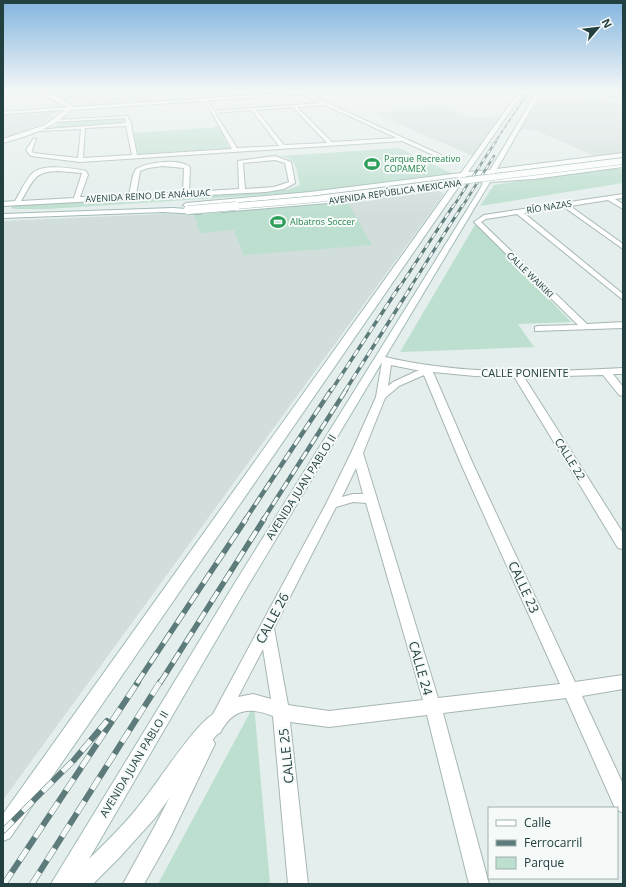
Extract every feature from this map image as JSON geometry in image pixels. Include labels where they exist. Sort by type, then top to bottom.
[{"type":"street","points":[[3,141],[34,131]]},
{"type":"street","points":[[80,160],[83,131]]},
{"type":"street","points":[[131,131],[135,157]]},
{"type":"street","points":[[224,131],[235,150]]},
{"type":"street","points":[[271,131],[283,147]]},
{"type":"street","points":[[319,131],[331,144]]},
{"type":"street","points":[[387,131],[449,160]]},
{"type":"street","points":[[3,831],[494,131]]},
{"type":"street","name":"AVENIDA JUAN PABLO II","points":[[62,884],[238,590],[383,359],[515,131]]},
{"type":"street","points":[[34,138],[29,150],[31,154],[80,160],[404,139]]},
{"type":"street","name":"AVENIDA REPÚBLICA MEXICANA","points":[[166,209],[200,212],[306,203],[426,188],[493,171],[623,157]]},
{"type":"street","name":"AVENIDA REPÚBLICA MEXICANA","points":[[189,208],[313,196],[623,157]]},
{"type":"street","name":"AVENIDA REINO DE ANÁHUAC","points":[[4,206],[17,203],[76,201],[242,191],[280,188],[291,185],[292,183],[288,162],[275,158],[241,161],[239,163],[242,191]]},
{"type":"street","points":[[498,160],[520,174],[534,177]]},
{"type":"street","name":"AVENIDA REPÚBLICA MEXICANA","points":[[166,209],[317,199],[623,161]]},
{"type":"street","points":[[132,197],[137,172],[140,169],[148,166],[178,164],[187,167],[186,194]]},
{"type":"street","name":"AVENIDA REPÚBLICA MEXICANA","points":[[3,216],[166,209],[319,193],[412,180],[461,179],[487,181],[534,177],[623,165]]},
{"type":"street","points":[[17,203],[35,174],[40,171],[51,169],[84,172],[85,175],[76,201]]},
{"type":"street","points":[[412,180],[420,183],[426,188],[450,194]]},
{"type":"street","name":"RÍO NAZAS","points":[[477,222],[484,217],[623,196]]},
{"type":"street","points":[[609,198],[623,207]]},
{"type":"street","points":[[565,205],[623,246]]},
{"type":"street","points":[[4,206],[54,214]]},
{"type":"street","points":[[519,212],[623,298]]},
{"type":"street","name":"CALLE WAIKIKI","points":[[477,222],[584,326]]},
{"type":"street","points":[[538,329],[623,325]]},
{"type":"street","points":[[381,397],[383,359]]},
{"type":"street","name":"CALLE PONIENTE","points":[[383,359],[427,370],[518,375],[623,371]]},
{"type":"street","name":"CALLE 26","points":[[133,884],[164,829],[217,721],[332,504],[357,453],[381,397],[396,384],[427,370]]},
{"type":"street","name":"CALLE 23","points":[[427,370],[470,471],[572,690],[623,804]]},
{"type":"street","points":[[606,372],[623,393]]},
{"type":"street","name":"CALLE 22","points":[[518,375],[623,544]]},
{"type":"street","name":"CALLE 24","points":[[357,453],[433,708],[479,884]]},
{"type":"street","points":[[332,504],[354,498],[371,499]]},
{"type":"street","name":"CALLE 25","points":[[267,628],[281,712],[298,884]]},
{"type":"street","points":[[78,884],[112,851],[148,810],[192,750],[217,721],[235,707],[247,702],[258,702],[281,712],[303,717],[329,719],[433,708],[623,682]]},
{"type":"shaded area","points":[[3,131],[24,131],[20,133],[3,138]]},
{"type":"shaded area","points":[[416,131],[489,131],[473,156]]},
{"type":"shaded area","points":[[623,131],[623,154],[600,158],[539,132]]},
{"type":"shaded area","points":[[439,191],[444,194],[3,800],[3,221],[205,212],[363,199]]},
{"type":"green space","points":[[221,131],[230,150],[139,156],[133,133]]},
{"type":"green space","name":"Parque Recreativo COPAMEX","points":[[399,148],[453,174],[325,191],[48,209],[11,208],[12,206],[287,190],[300,185],[297,170],[293,162],[286,157],[280,156]]},
{"type":"green space","points":[[597,169],[623,169],[623,183],[480,206],[494,185]]},
{"type":"green space","name":"Albatros Soccer","points":[[347,201],[372,245],[244,255],[234,230],[200,233],[194,214]]},
{"type":"green space","points":[[476,223],[571,322],[518,324],[534,347],[400,352]]},
{"type":"green space","points":[[254,705],[270,884],[158,884]]},
{"type":"railway","points":[[495,142],[502,131]]},
{"type":"railway","points":[[453,207],[496,141]]},
{"type":"railway","points":[[462,207],[494,156]]},
{"type":"railway","points":[[399,288],[453,206]]},
{"type":"railway","points":[[410,288],[462,206]]},
{"type":"railway","points":[[331,391],[399,287]]},
{"type":"railway","points":[[345,391],[411,287]]},
{"type":"railway","points":[[245,520],[331,390]]},
{"type":"railway","points":[[263,520],[346,390]]},
{"type":"railway","points":[[137,683],[246,519]]},
{"type":"railway","points":[[160,683],[264,519]]},
{"type":"railway","points":[[4,884],[138,682]]},
{"type":"railway","points":[[32,884],[160,682]]},
{"type":"railway","points":[[3,831],[74,760],[107,721]]},
{"type":"place","name":"Parque Recreativo COPAMEX","points":[[372,164]]},
{"type":"place","name":"Albatros Soccer","points":[[278,222]]}]
